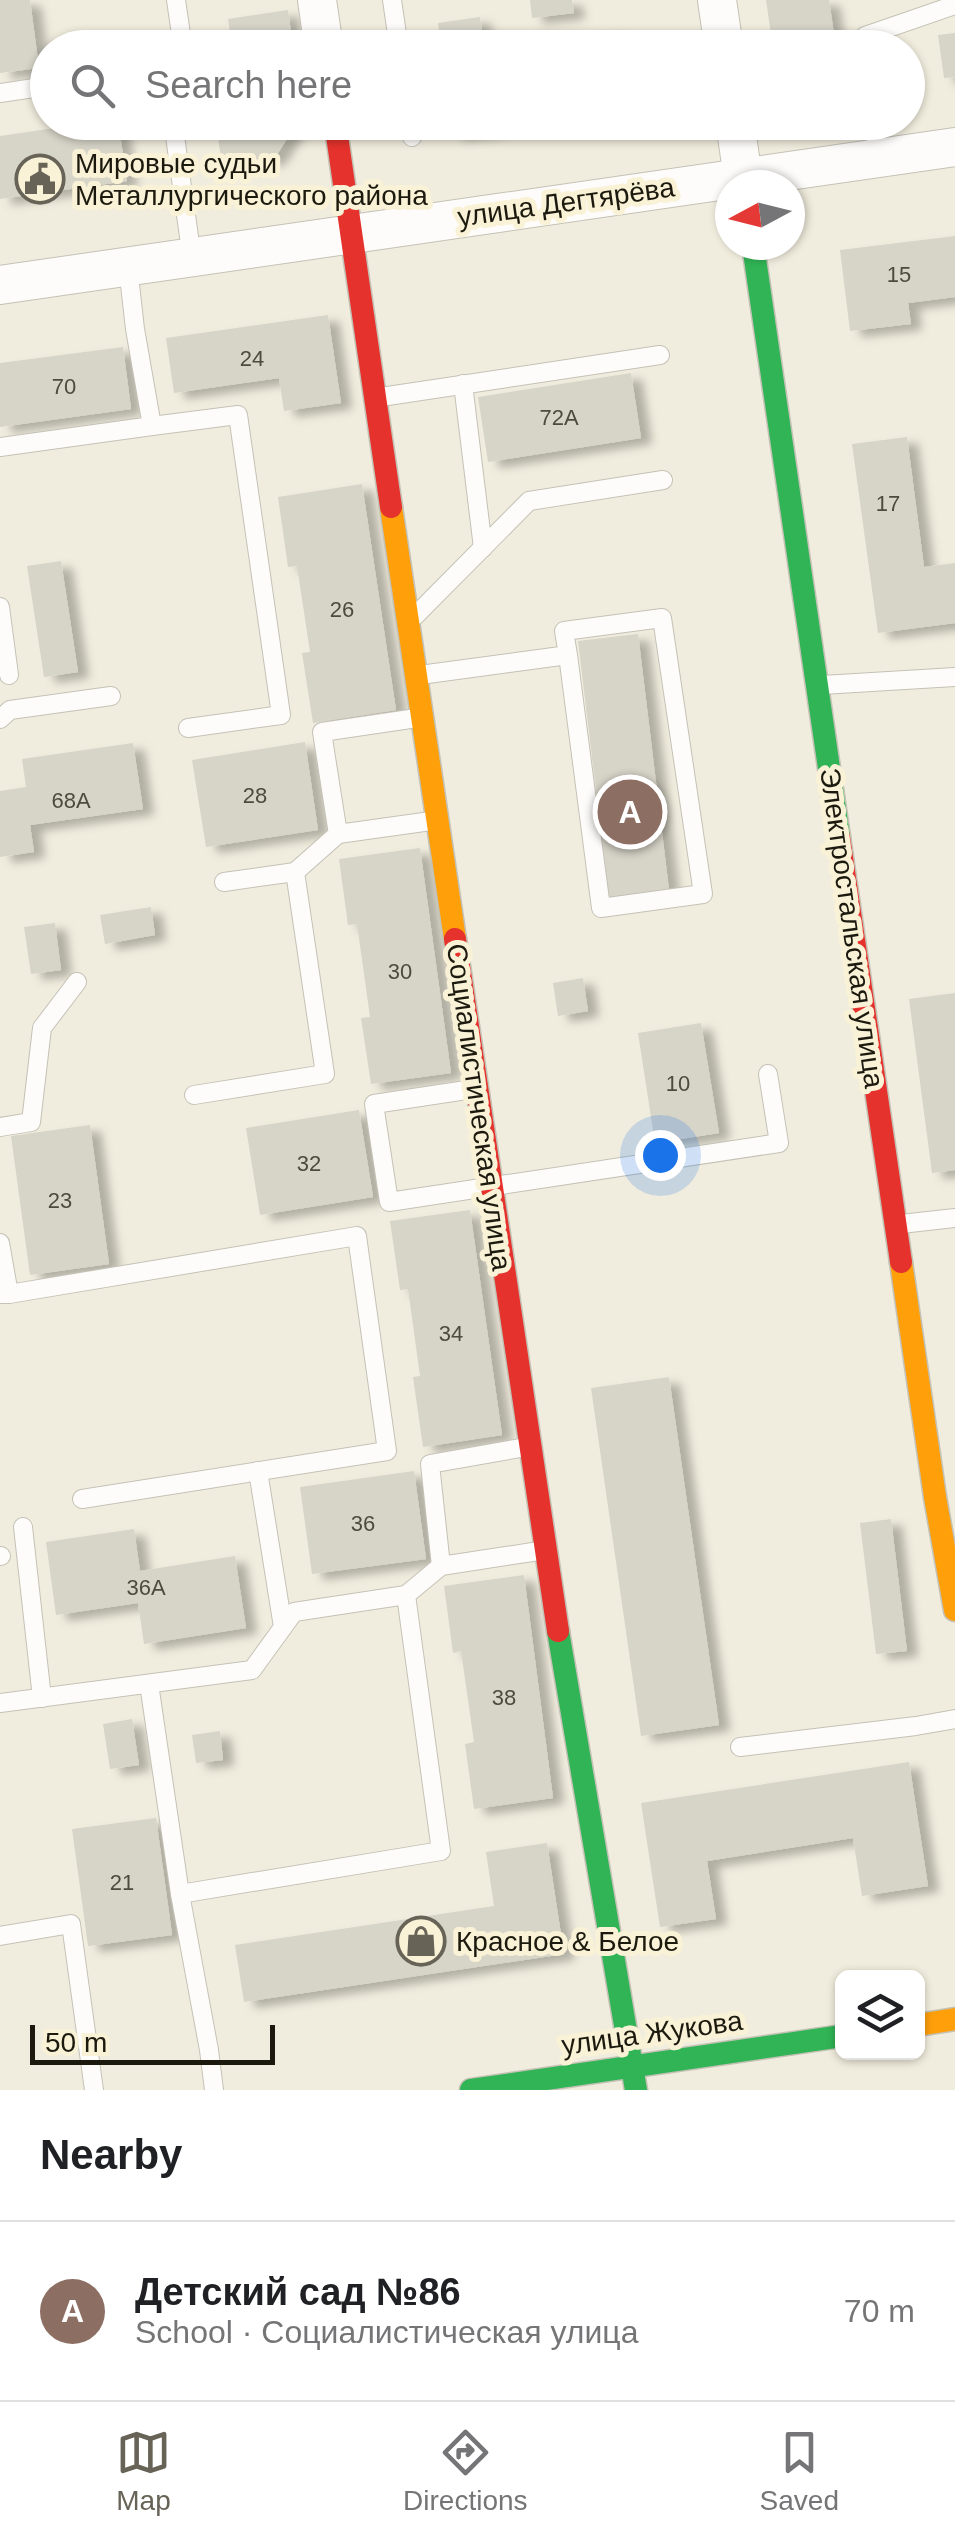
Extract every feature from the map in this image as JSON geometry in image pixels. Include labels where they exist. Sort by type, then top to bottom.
[{"type":"street","points":[[317,0],[321,30]]},
{"type":"street","points":[[717,0],[721,30]]},
{"type":"street","name":"Социалистическая улица","points":[[338,140],[544,1550],[636,2090]]},
{"type":"street","points":[[737,140],[741,170]]},
{"type":"street","name":"улица Дегтярёва","points":[[781,170],[876,140],[955,147]]},
{"type":"street","name":"улица Дегтярёва","points":[[0,285],[715,186]]},
{"type":"street","name":"Электростальская улица","points":[[754,260],[896,1225],[945,1496],[955,1610]]},
{"type":"street","points":[[925,2024],[955,2019]]},
{"type":"street","name":"улица Жукова","points":[[471,2090],[835,2037]]},
{"type":"lane","points":[[176,0],[180,30]]},
{"type":"lane","points":[[392,0],[396,30]]},
{"type":"lane","points":[[882,30],[955,5]]},
{"type":"lane","points":[[0,94],[30,89]]},
{"type":"lane","points":[[176,140],[192,258]]},
{"type":"lane","points":[[128,267],[134,329],[152,426]]},
{"type":"lane","points":[[375,397],[660,356]]},
{"type":"lane","points":[[463,384],[483,548]]},
{"type":"lane","points":[[0,447],[238,415],[280,715],[188,728]]},
{"type":"lane","points":[[408,623],[529,501],[662,480]]},
{"type":"lane","points":[[0,607],[9,676]]},
{"type":"lane","points":[[662,618],[702,894],[600,908],[568,655],[564,631],[662,618]]},
{"type":"lane","points":[[416,676],[568,655]]},
{"type":"lane","points":[[816,685],[955,677]]},
{"type":"lane","points":[[0,719],[10,710],[111,696]]},
{"type":"lane","points":[[338,834],[322,732],[422,717]]},
{"type":"lane","points":[[224,882],[295,872],[338,834],[437,820]]},
{"type":"lane","points":[[194,1094],[324,1074],[295,872]]},
{"type":"lane","points":[[0,1127],[31,1122],[42,1028],[77,982]]},
{"type":"lane","points":[[476,1088],[374,1104],[388,1202],[778,1143],[768,1074]]},
{"type":"lane","points":[[896,1225],[955,1218]]},
{"type":"lane","points":[[0,1243],[4,1294],[357,1236],[387,1450],[82,1499]]},
{"type":"lane","points":[[442,1566],[430,1464],[529,1446]]},
{"type":"lane","points":[[258,1471],[284,1627]]},
{"type":"lane","points":[[23,1526],[42,1698]]},
{"type":"lane","points":[[0,1704],[252,1670],[294,1612],[406,1595],[442,1566],[544,1550]]},
{"type":"lane","points":[[180,1894],[441,1851],[406,1595]]},
{"type":"lane","points":[[149,1684],[214,2090]]},
{"type":"lane","points":[[740,1747],[955,1718]]},
{"type":"lane","points":[[0,1936],[71,1924],[94,2090]]},
{"type":"building","points":[[0,0],[30,0],[34,30],[30,30],[30,69],[0,73]]},
{"type":"building","points":[[530,0],[572,0],[574,13],[532,18]]},
{"type":"building","points":[[766,0],[829,0],[833,30],[770,30]]},
{"type":"building","points":[[288,10],[291,30],[230,30],[228,19]]},
{"type":"building","points":[[480,17],[482,30],[439,30],[438,23]]},
{"type":"building","points":[[955,33],[955,77],[944,78],[938,35]]},
{"type":"building","points":[[30,132],[30,140],[121,140],[127,181],[0,199],[0,136]]},
{"type":"building","points":[[218,140],[286,140],[274,159],[222,166]]},
{"type":"building","points":[[955,236],[955,297],[908,303],[911,324],[850,331],[840,250]]},
{"type":"building","points":[[328,315],[341,403],[284,411],[279,378],[174,393],[166,338]]},
{"type":"building","points":[[123,347],[131,409],[0,427],[0,363]]},
{"type":"building","points":[[631,373],[641,438],[488,462],[478,397]]},
{"type":"building","points":[[907,437],[924,567],[955,563],[955,623],[878,633],[852,444]]},
{"type":"building","points":[[362,484],[396,710],[313,723],[302,653],[310,652],[297,566],[288,567],[278,497]]},
{"type":"building","points":[[61,561],[78,672],[44,677],[27,566]]},
{"type":"building","points":[[638,634],[669,890],[609,898],[578,641]]},
{"type":"building","points":[[305,742],[318,830],[206,847],[192,760]]},
{"type":"building","points":[[133,743],[143,809],[30,825],[34,852],[0,857],[0,791],[26,787],[22,759]]},
{"type":"building","points":[[420,848],[451,1073],[371,1084],[361,1018],[370,1017],[357,924],[348,925],[339,859]]},
{"type":"building","points":[[151,907],[155,935],[105,944],[100,915]]},
{"type":"building","points":[[55,923],[61,970],[31,974],[24,927]]},
{"type":"building","points":[[583,978],[588,1011],[558,1016],[553,983]]},
{"type":"building","points":[[955,993],[955,1170],[932,1173],[909,999]]},
{"type":"building","points":[[701,1023],[719,1133],[655,1143],[638,1033]]},
{"type":"building","points":[[359,1110],[373,1197],[260,1215],[246,1128]]},
{"type":"building","points":[[90,1125],[109,1264],[30,1275],[11,1136]]},
{"type":"building","points":[[470,1210],[502,1435],[423,1447],[413,1377],[420,1376],[408,1289],[400,1290],[390,1221]]},
{"type":"building","points":[[669,1377],[719,1725],[641,1736],[591,1388]]},
{"type":"building","points":[[414,1471],[426,1559],[312,1574],[300,1487]]},
{"type":"building","points":[[891,1519],[907,1651],[876,1654],[860,1523]]},
{"type":"building","points":[[134,1529],[140,1571],[235,1556],[246,1628],[144,1644],[138,1603],[56,1615],[46,1542]]},
{"type":"building","points":[[524,1575],[553,1798],[474,1809],[465,1744],[474,1742],[461,1651],[453,1653],[444,1586]]},
{"type":"building","points":[[132,1719],[139,1765],[110,1769],[103,1724]]},
{"type":"building","points":[[220,1731],[223,1760],[196,1763],[192,1735]]},
{"type":"building","points":[[909,1762],[928,1886],[862,1896],[853,1838],[707,1861],[716,1919],[660,1927],[641,1803]]},
{"type":"building","points":[[156,1818],[172,1935],[88,1946],[72,1829]]},
{"type":"building","points":[[547,1843],[564,1954],[244,2002],[235,1945],[494,1906],[486,1852]]},
{"type":"traffic: fast","points":[[755,260],[839,837]]},
{"type":"traffic: fast","points":[[558,1631],[636,2090]]},
{"type":"traffic: fast","points":[[471,2090],[835,2037]]},
{"type":"traffic: slow","points":[[391,507],[455,939]]},
{"type":"traffic: slow","points":[[901,1262],[955,1610]]},
{"type":"traffic: slow","points":[[925,2024],[955,2019]]},
{"type":"traffic: jam","points":[[338,140],[391,507]]},
{"type":"traffic: jam","points":[[839,837],[901,1262]]},
{"type":"traffic: jam","points":[[455,939],[558,1631]]},
{"type":"place","name":"Мировые судьи Металлургического района","points":[[40,179]]},
{"type":"place","name":"Детский сад №86","points":[[630,812]]},
{"type":"place","name":"Красное & Белое","points":[[421,1941]]}]
